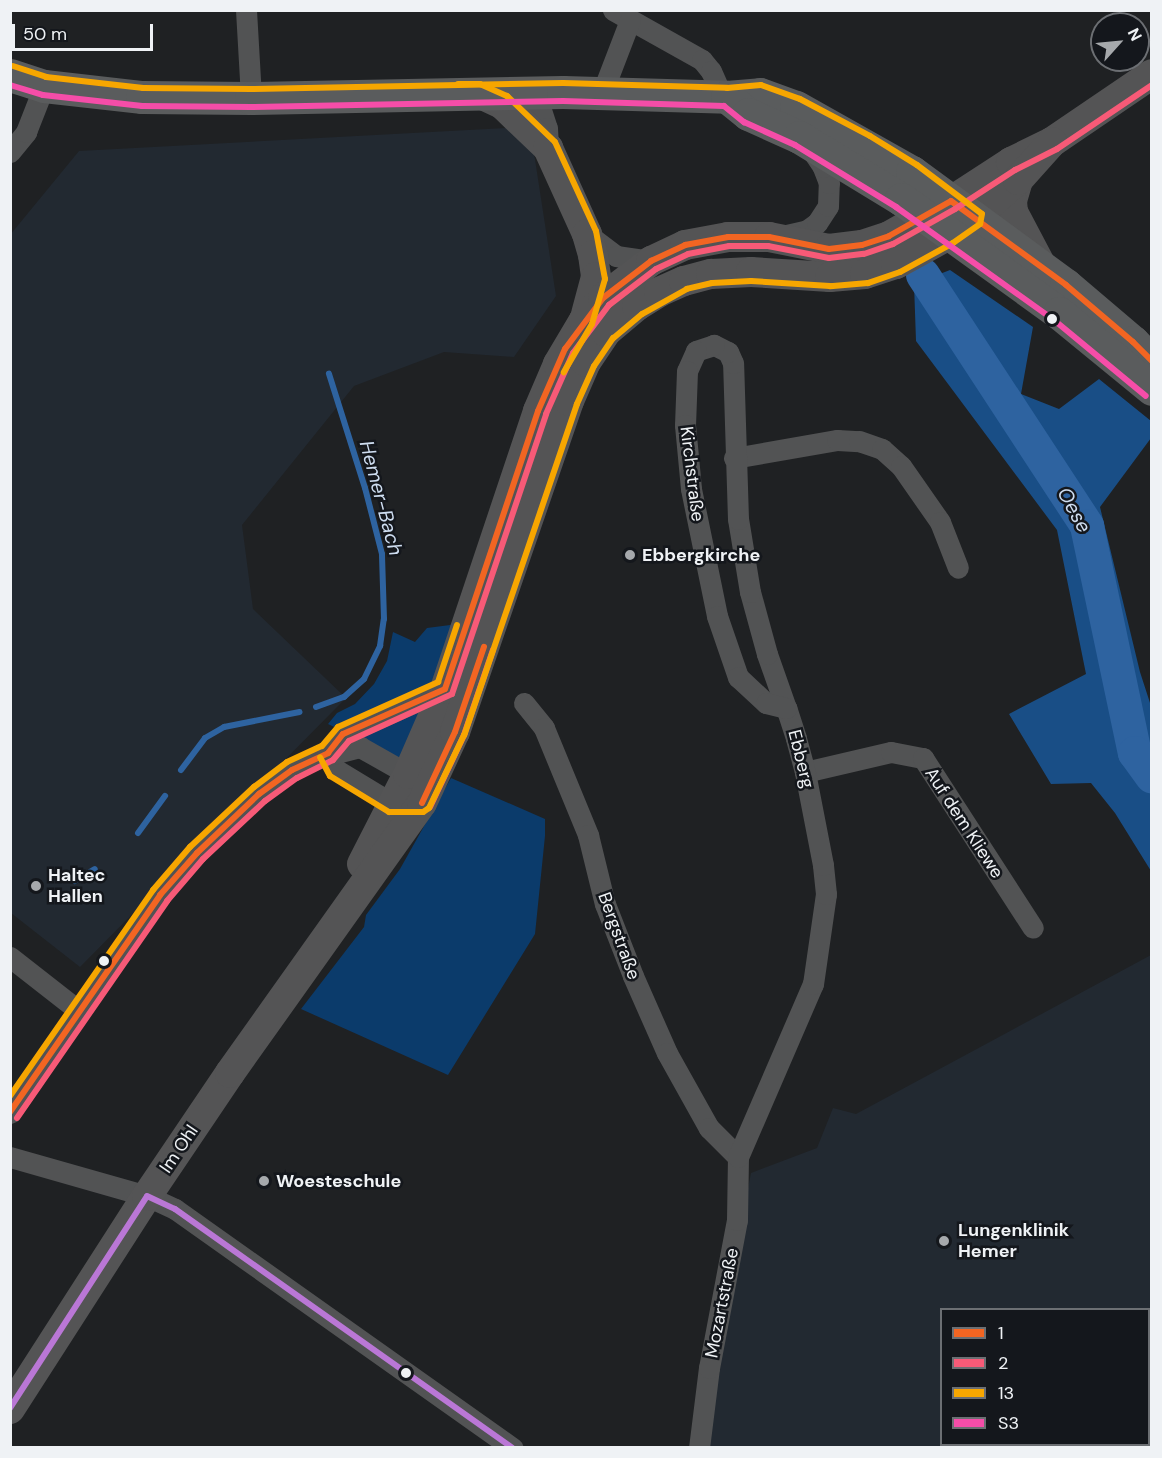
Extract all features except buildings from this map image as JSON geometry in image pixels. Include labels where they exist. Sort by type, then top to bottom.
[{"type":"main road","points":[[538,450],[586,362],[606,332],[637,306],[659,292],[684,281],[711,274],[752,272],[830,277],[865,274],[896,264],[1011,162],[1052,142],[1152,74]]},
{"type":"main road","points":[[10,75],[44,86],[142,97],[251,98],[528,92],[724,97],[760,94],[796,107],[912,172],[949,218],[1152,389]]},
{"type":"main road","points":[[478,93],[502,104],[548,138],[587,234],[596,277],[584,320]]},
{"type":"main road","points":[[724,97],[748,114],[799,137],[892,193],[949,218],[1042,267],[1133,342],[1152,362]]},
{"type":"main road","points":[[538,450],[538,411],[558,364],[584,320],[611,291],[651,261],[685,245],[728,237],[769,237],[829,249],[862,245],[949,218],[1018,180],[1052,142]]},
{"type":"main road","points":[[1018,180],[1012,201],[1013,212],[1042,267]]},
{"type":"main road","name":"Im Ohl","points":[[336,925],[363,861],[408,774],[445,688],[538,450]]},
{"type":"main road","name":"Im Ohl","points":[[10,1409],[147,1196],[422,803],[455,732],[538,450]]},
{"type":"street","points":[[246,10],[251,98]]},
{"type":"street","points":[[548,138],[556,114],[568,103],[596,93],[622,15],[702,60],[711,71],[724,97]]},
{"type":"street","points":[[10,152],[26,132],[44,86]]},
{"type":"street","points":[[528,92],[541,110],[548,138]]},
{"type":"street","points":[[769,237],[807,230],[817,223],[828,206],[828,183],[823,167],[799,137]]},
{"type":"street","points":[[587,234],[616,256],[651,261]]},
{"type":"street","name":"Kirchstraße","points":[[728,352],[714,345],[696,351],[687,371],[685,425],[691,489],[717,616],[738,677],[766,703],[786,708]]},
{"type":"street","name":"Ebberg","points":[[728,352],[734,363],[734,458],[738,519],[750,592],[767,654],[805,772],[823,865],[826,894],[813,984],[738,1157]]},
{"type":"street","points":[[734,458],[837,440],[859,441],[882,449],[901,466],[940,522],[958,568]]},
{"type":"street","points":[[328,753],[343,735],[445,688]]},
{"type":"street","name":"Bergstraße","points":[[524,703],[544,728],[584,825],[605,904],[633,976],[667,1053],[709,1128],[738,1157]]},
{"type":"street","points":[[10,1113],[160,895],[197,853],[259,794],[292,770],[328,753],[360,747],[408,774],[422,803],[393,804],[335,769],[328,753]]},
{"type":"street","name":"Auf dem Kliewe","points":[[805,772],[891,752],[923,758],[1032,928]]},
{"type":"street","points":[[10,957],[79,1011]]},
{"type":"street","points":[[10,1157],[147,1196],[175,1209],[513,1448]]},
{"type":"street","name":"Mozartstraße","points":[[699,1448],[709,1368],[737,1220],[738,1157]]},
{"type":"shaded area","points":[[506,128],[534,153],[556,296],[514,357],[444,352],[354,386],[242,525],[253,609],[346,698],[80,967],[11,913],[10,235],[79,151]]},
{"type":"shaded area","points":[[950,270],[1033,327],[1021,394],[1059,409],[1099,379],[1151,421],[1151,438],[1100,507],[1140,672],[1151,706],[1151,871],[1115,813],[1091,783],[1051,784],[1009,714],[1086,674],[1057,530],[916,341],[914,284]]},
{"type":"shaded area","points":[[458,624],[408,763],[328,724],[337,713],[355,704],[374,684],[387,661],[393,632],[415,642],[427,628]]},
{"type":"shaded area","points":[[451,778],[545,819],[545,836],[535,934],[448,1075],[301,1009],[364,927],[366,915],[400,869]]},
{"type":"shaded area","name":"Lungenklinik Hemer","points":[[1151,955],[1151,1416],[1150,1308],[940,1308],[940,1446],[1104,1446],[1101,1448],[703,1448],[715,1357],[751,1173],[817,1148],[833,1108],[856,1114]]},
{"type":"waterway","name":"Oese","points":[[923,275],[1087,526],[1135,753],[1152,776]]},
{"type":"waterway","name":"Hemer-Bach","points":[[316,707],[344,697],[364,679],[380,646],[384,619],[382,554],[365,488],[329,374]]},
{"type":"waterway","name":"Hemer-Bach","points":[[181,770],[205,738],[224,727],[300,712]]},
{"type":"waterway","name":"Hemer-Bach","points":[[138,833],[165,796]]},
{"type":"waterway","name":"Hemer-Bach","points":[[75,881],[95,869]]},
{"type":"transit line","name":"13","points":[[13,66],[46,77],[143,88],[251,89],[563,83],[727,88],[761,85],[800,99],[870,136],[917,165],[982,214],[980,224],[953,243],[900,272],[868,283],[830,286],[751,281],[712,283],[687,289],[642,314],[613,338],[594,366],[577,404],[464,735],[429,808],[423,812],[389,812],[330,776],[320,757]]},
{"type":"transit line","name":"13","points":[[458,84],[480,84],[507,96],[555,142],[596,231],[605,279],[592,324],[564,372]]},
{"type":"transit line","name":"S3","points":[[10,85],[43,95],[142,106],[251,107],[563,101],[724,106],[744,122],[795,145],[896,207],[1054,320],[1146,396]]},
{"type":"transit line","name":"2","points":[[17,1118],[167,901],[203,859],[265,801],[297,778],[333,760],[349,741],[452,694],[546,414],[573,353],[609,305],[656,269],[688,254],[729,246],[768,246],[829,258],[864,254],[893,244],[955,209],[1015,170],[1057,149],[1152,85]]},
{"type":"transit line","name":"1","points":[[951,201],[1066,285],[1152,361]]},
{"type":"transit line","name":"1","points":[[10,1112],[160,895],[197,853],[259,794],[292,770],[328,753],[343,734],[445,689],[538,411],[565,349],[603,298],[651,261],[685,245],[728,237],[769,237],[829,249],[862,245],[889,236],[951,201]]},
{"type":"transit line","name":"13","points":[[10,1096],[153,890],[190,847],[254,787],[287,762],[322,746],[338,727],[438,682],[457,625]]},
{"type":"transit line","name":"1","points":[[422,803],[455,732],[484,647]]},
{"type":"transit line","name":"2","points":[[430,807],[464,735],[493,650]]},
{"type":"transit line","points":[[10,1408],[147,1196],[175,1209],[512,1448]]},
{"type":"place","name":"Ebbergkirche","points":[[630,555]]},
{"type":"place","name":"Haltec Hallen","points":[[36,886]]},
{"type":"place","name":"Woesteschule","points":[[264,1181]]},
{"type":"place","name":"Lungenklinik Hemer","points":[[944,1241]]}]
